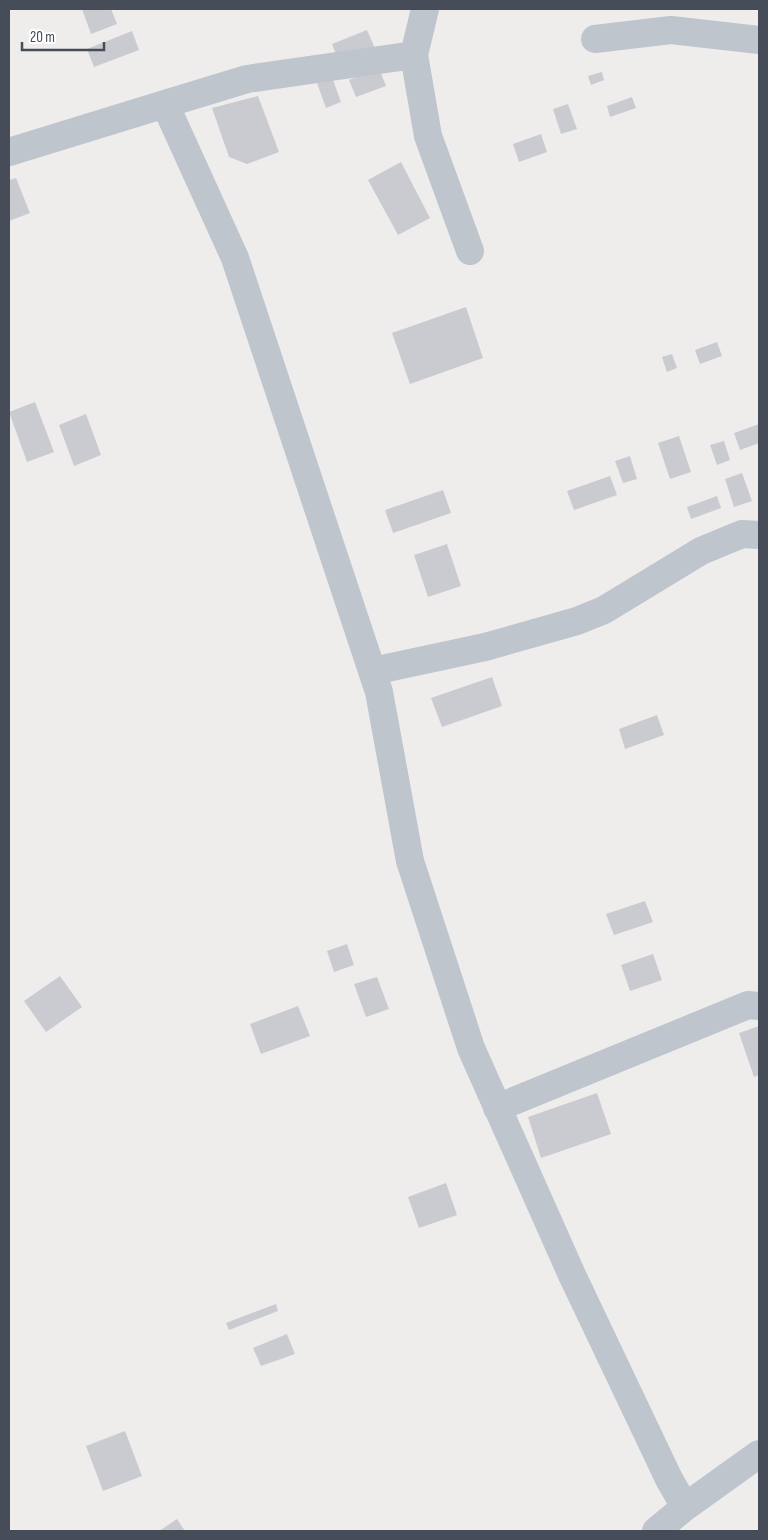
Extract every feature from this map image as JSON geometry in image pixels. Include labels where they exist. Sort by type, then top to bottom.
[{"type":"street","points":[[425,9],[414,55],[428,136],[470,251]]},
{"type":"street","points":[[595,39],[671,30],[759,40]]},
{"type":"street","points":[[9,152],[247,79],[324,70],[414,55]]},
{"type":"street","points":[[166,104],[235,258],[373,671],[379,692],[410,860],[470,1048],[572,1275],[669,1479],[685,1507]]},
{"type":"street","points":[[373,671],[485,647],[577,621],[604,610],[701,551],[742,534],[759,535]]},
{"type":"street","points":[[497,1108],[748,1005],[759,1006]]},
{"type":"street","points":[[656,1531],[685,1507],[759,1454]]},
{"type":"building","points":[[82,9],[111,9],[117,24],[91,34]]},
{"type":"building","points":[[367,30],[377,53],[341,67],[332,44]]},
{"type":"building","points":[[132,31],[139,50],[94,67],[87,49]]},
{"type":"building","points":[[379,68],[386,86],[356,97],[349,80]]},
{"type":"building","points":[[602,72],[604,80],[591,85],[588,76]]},
{"type":"building","points":[[332,77],[341,102],[326,108],[317,83]]},
{"type":"building","points":[[258,96],[279,152],[247,164],[229,157],[212,108]]},
{"type":"building","points":[[632,97],[636,108],[610,117],[607,106]]},
{"type":"building","points":[[568,104],[577,129],[561,134],[553,109]]},
{"type":"building","points":[[541,134],[547,152],[519,162],[513,144]]},
{"type":"building","points":[[401,162],[430,218],[398,235],[368,180]]},
{"type":"building","points":[[16,178],[30,213],[9,221],[9,180]]},
{"type":"building","points":[[466,307],[483,358],[410,384],[392,333]]},
{"type":"building","points":[[717,342],[722,356],[700,364],[695,350]]},
{"type":"building","points":[[672,354],[677,368],[667,372],[662,357]]},
{"type":"building","points":[[35,402],[54,452],[27,462],[9,412]]},
{"type":"building","points":[[86,414],[101,455],[74,466],[59,425]]},
{"type":"building","points":[[759,424],[759,443],[740,450],[734,433]]},
{"type":"building","points":[[679,436],[691,472],[670,479],[658,443]]},
{"type":"building","points":[[724,441],[730,460],[717,465],[710,445]]},
{"type":"building","points":[[630,456],[637,479],[623,483],[615,461]]},
{"type":"building","points":[[742,473],[752,501],[734,507],[725,479]]},
{"type":"building","points":[[610,476],[617,495],[574,510],[567,491]]},
{"type":"building","points":[[443,490],[451,513],[393,533],[385,510]]},
{"type":"building","points":[[717,496],[721,508],[691,519],[687,507]]},
{"type":"building","points":[[447,544],[461,586],[428,597],[414,555]]},
{"type":"building","points":[[492,677],[502,706],[442,727],[431,698]]},
{"type":"building","points":[[657,715],[664,735],[625,749],[619,729]]},
{"type":"building","points":[[645,901],[653,922],[614,935],[606,914]]},
{"type":"building","points":[[347,944],[354,965],[334,972],[327,951]]},
{"type":"building","points":[[653,954],[662,980],[630,991],[621,965]]},
{"type":"building","points":[[60,976],[82,1007],[46,1032],[24,1001]]},
{"type":"building","points":[[377,977],[389,1009],[366,1017],[354,984]]},
{"type":"building","points":[[298,1006],[310,1036],[261,1054],[250,1024]]},
{"type":"building","points":[[759,1026],[759,1075],[754,1077],[739,1033]]},
{"type":"building","points":[[597,1093],[611,1134],[541,1158],[528,1117]]},
{"type":"building","points":[[446,1183],[457,1215],[419,1228],[408,1197]]},
{"type":"building","points":[[276,1304],[278,1311],[229,1330],[226,1323]]},
{"type":"building","points":[[287,1334],[295,1354],[261,1366],[253,1348]]},
{"type":"building","points":[[125,1431],[142,1476],[103,1491],[86,1446]]},
{"type":"building","points":[[177,1519],[185,1531],[159,1531]]}]
